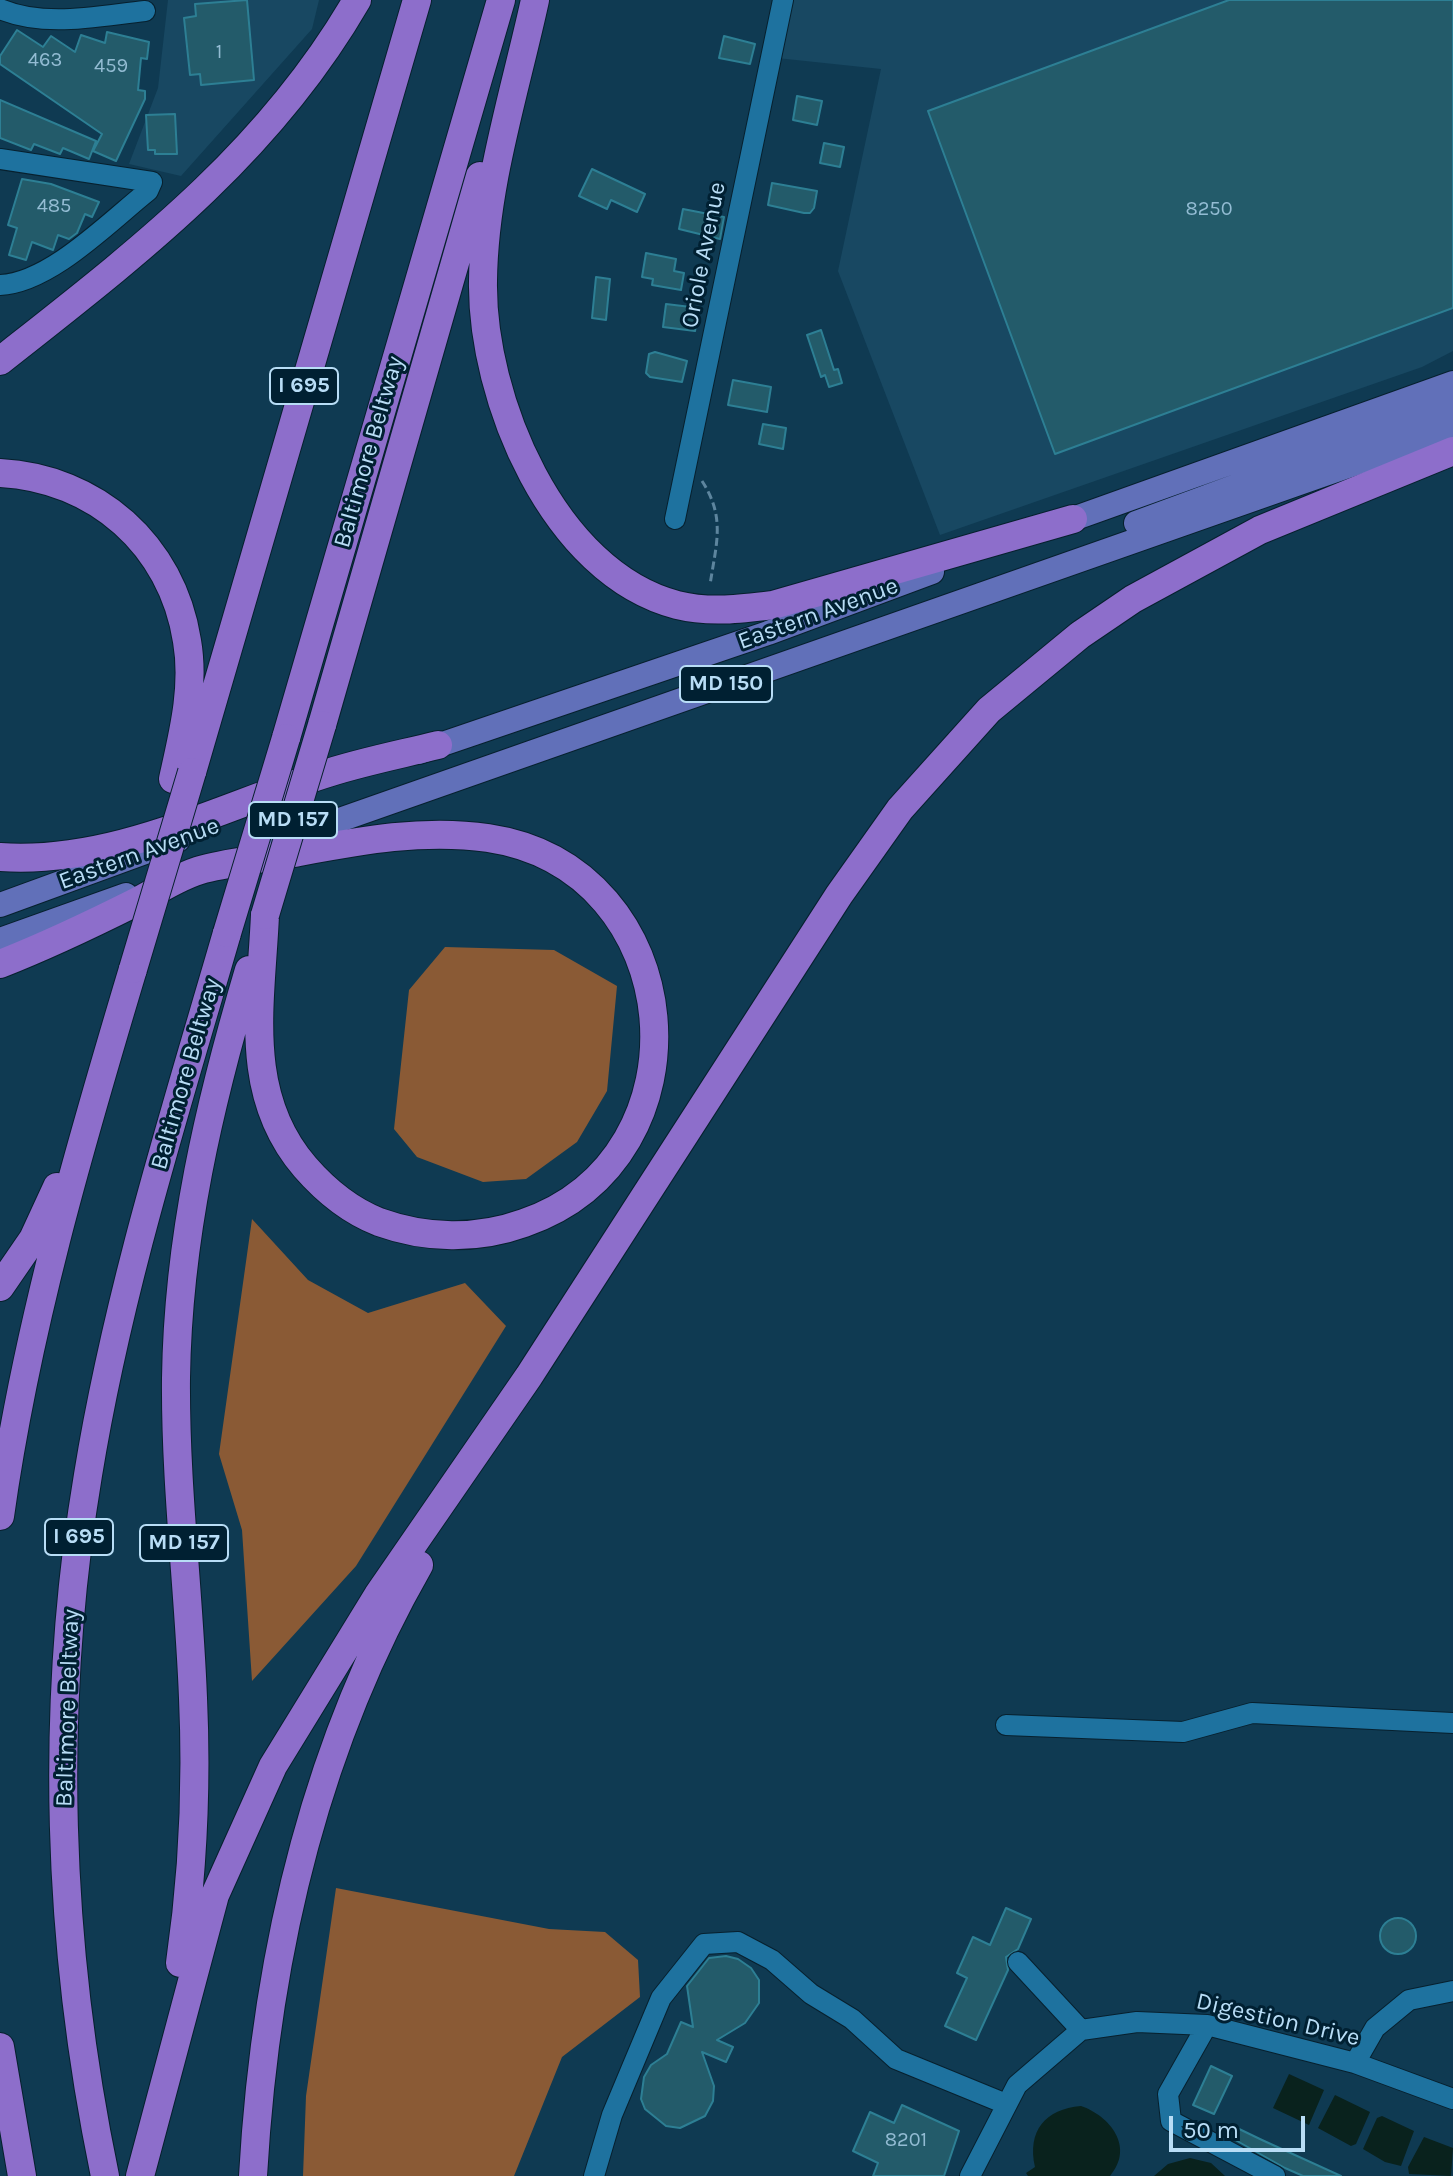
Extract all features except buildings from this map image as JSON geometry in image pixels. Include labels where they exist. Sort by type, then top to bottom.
[{"type":"highway","points":[[0,361],[127,261],[213,185],[284,106],[357,0]]},
{"type":"highway","name":"I 695","points":[[0,1516],[40,1306],[182,776],[417,0]]},
{"type":"highway","name":"Baltimore Beltway","points":[[103,2166],[78,2023],[68,1915],[63,1803],[66,1676],[73,1579],[88,1474],[133,1263],[501,0]]},
{"type":"highway","points":[[534,0],[486,229],[483,282],[486,333],[498,392],[514,437],[559,516],[589,551],[647,594],[702,610],[737,610],[773,605],[1073,519]]},
{"type":"highway","name":"MD 157","points":[[138,2176],[176,1992],[193,1843],[193,1696],[176,1381],[184,1252],[211,1098],[534,0]]},
{"type":"highway","points":[[138,2176],[202,1938],[247,1819],[273,1766],[378,1595],[529,1376],[839,895],[900,809],[960,739],[1080,635],[1189,565],[1260,530],[1453,451]]},
{"type":"highway","points":[[0,473],[28,474],[65,485],[97,501],[126,522],[153,552],[173,590],[188,643],[182,776]]},
{"type":"highway","points":[[0,857],[61,855],[115,846],[332,771],[438,745]]},
{"type":"highway","points":[[0,964],[57,942],[199,870],[359,840],[454,834],[521,846],[570,871],[604,901],[633,940],[654,1003],[653,1072],[632,1129],[615,1157],[594,1181],[564,1205],[501,1231],[467,1236],[400,1229],[343,1202],[316,1180],[293,1153],[276,1123],[263,1086],[257,1044],[265,915]]},
{"type":"highway","points":[[0,1287],[33,1239],[89,1117]]},
{"type":"highway","points":[[0,1418],[40,1306]]},
{"type":"highway","points":[[253,2176],[269,2008],[315,1808],[355,1698],[403,1593],[529,1376]]},
{"type":"highway","points":[[0,2047],[22,2176]]},
{"type":"main road","name":"Eastern Avenue","points":[[0,905],[438,745],[768,633],[1073,519],[1453,383]]},
{"type":"main road","points":[[1062,566],[1118,530],[1453,406]]},
{"type":"main road","name":"Eastern Avenue","points":[[0,940],[1453,429]]},
{"type":"street","name":"Oriole Avenue","points":[[675,519],[783,0]]},
{"type":"street","points":[[0,9],[18,16],[65,19],[145,11]]},
{"type":"street","points":[[0,159],[152,182],[148,191],[43,273],[7,285]]},
{"type":"street","points":[[1006,1725],[1183,1732],[1252,1713],[1453,1723]]},
{"type":"street","points":[[594,2176],[612,2115],[661,1998],[704,1944],[738,1942],[772,1960],[811,1994],[852,2019],[896,2059],[1006,2104]]},
{"type":"street","points":[[970,2176],[1017,2085],[1081,2030],[1018,1962]]},
{"type":"street","points":[[1355,2063],[1375,2028],[1409,2000],[1453,1991]]},
{"type":"street","name":"Digestion Drive","points":[[1081,2030],[1137,2022],[1207,2025],[1355,2063],[1453,2099]]},
{"type":"street","points":[[1207,2025],[1168,2094],[1171,2121],[1275,2176]]},
{"type":"path","points":[[688,462],[717,505],[719,523],[708,599]]},
{"type":"shaded area","points":[[168,0],[319,0],[312,29],[181,176],[129,164],[158,88]]},
{"type":"shaded area","points":[[790,0],[1453,0],[1453,351],[1422,367],[940,535],[838,271],[881,69],[777,58]]},
{"type":"shaded area","points":[[445,947],[554,950],[617,986],[607,1091],[577,1142],[526,1179],[483,1182],[417,1157],[394,1129],[409,990]]},
{"type":"shaded area","points":[[252,1219],[308,1280],[368,1313],[465,1283],[506,1326],[356,1566],[252,1681],[242,1530],[219,1454]]},
{"type":"shaded area","points":[[336,1888],[549,1929],[605,1932],[638,1960],[640,1997],[562,2057],[514,2176],[303,2176],[306,2096]]},
{"type":"shaded area","points":[[1289,2074],[1324,2090],[1309,2125],[1273,2108]]},
{"type":"shaded area","points":[[1335,2095],[1370,2112],[1356,2144],[1351,2146],[1318,2128]]},
{"type":"shaded area","points":[[1081,2106],[1101,2117],[1116,2134],[1120,2154],[1110,2176],[1028,2176],[1026,2173],[1035,2167],[1034,2143],[1042,2124],[1058,2112]]},
{"type":"shaded area","points":[[1382,2116],[1414,2131],[1401,2166],[1385,2162],[1363,2149],[1377,2118]]},
{"type":"shaded area","points":[[1424,2137],[1453,2148],[1451,2176],[1409,2174],[1408,2167]]},
{"type":"shaded area","points":[[1190,2158],[1211,2163],[1225,2176],[1154,2176],[1168,2164]]}]
